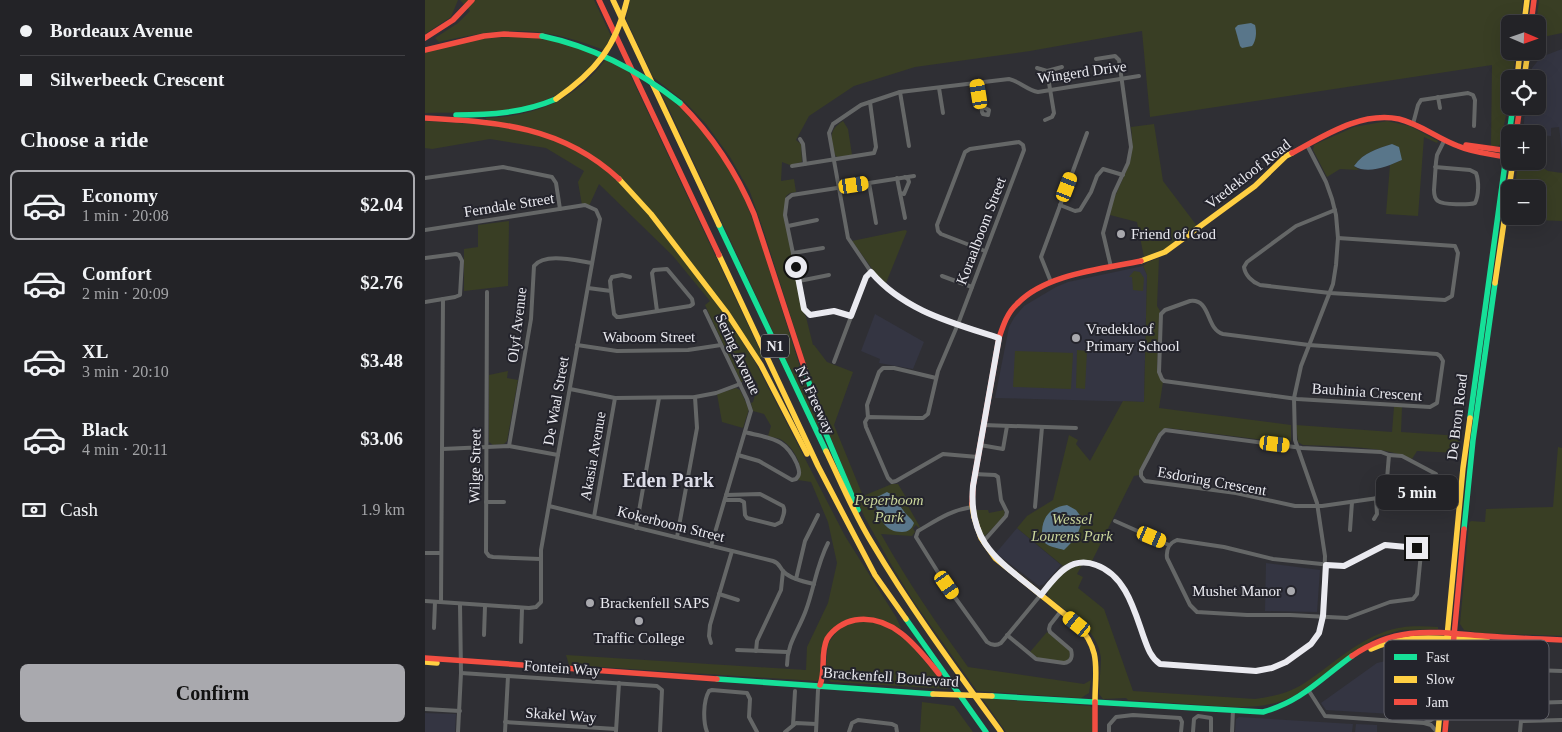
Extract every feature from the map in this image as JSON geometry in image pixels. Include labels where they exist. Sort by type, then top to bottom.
[{"type":"main road","points":[[425,38],[453,20],[472,0]]},
{"type":"main road","name":"N1 Freeway","points":[[599,0],[826,483],[875,575],[986,732]]},
{"type":"main road","points":[[425,117],[512,114],[542,106],[556,99],[579,83],[599,63],[617,33],[627,0]]},
{"type":"main road","points":[[1525,15],[1527,0]]},
{"type":"main road","points":[[1532,15],[1534,0]]},
{"type":"main road","name":"N1 Freeway","points":[[614,2],[830,463],[871,543],[916,613],[1001,732]]},
{"type":"main road","points":[[425,50],[485,36],[512,34],[542,36],[577,44],[623,63],[648,78],[680,103],[710,134],[736,172],[745,190],[823,427],[871,543]]},
{"type":"main road","points":[[425,117],[491,122],[541,132],[584,151],[619,177],[655,218],[744,337],[817,471],[826,483]]},
{"type":"main road","name":"Vredekloof Road","points":[[1095,732],[1097,668],[1095,649],[1082,629],[995,558],[983,542],[975,523],[972,507],[977,457],[999,338],[1004,322],[1016,304],[1029,293],[1050,282],[1151,258],[1170,250],[1255,186],[1286,156],[1333,132],[1365,120],[1392,118],[1413,124],[1444,141],[1501,153]]},
{"type":"main road","name":"De Bron Road","points":[[1446,640],[1470,412],[1506,170]]},
{"type":"main road","name":"De Bron Road","points":[[1455,640],[1473,440],[1512,170]]},
{"type":"main road","points":[[820,685],[822,680],[822,654],[830,635],[842,624],[864,618],[880,621],[905,636],[946,682],[954,688]]},
{"type":"main road","name":"Brackenfell Boulevard","points":[[425,658],[933,694],[1258,712],[1289,704],[1309,691],[1317,682],[1377,641],[1408,633],[1562,640]]},
{"type":"main road","name":"Brackenfell Boulevard","points":[[425,662],[462,662]]},
{"type":"street","points":[[1096,59],[1114,56],[1120,61],[1131,142],[1129,159],[1114,193],[1103,233],[1111,268]]},
{"type":"street","points":[[1037,68],[1047,71],[1062,67]]},
{"type":"street","points":[[1045,120],[1052,117],[1054,113],[1047,71]]},
{"type":"street","name":"Wingerd Drive","points":[[999,338],[930,315],[886,287],[871,272],[850,241],[833,160],[829,133],[830,127],[861,105],[900,92],[1009,79],[1034,91],[1050,90],[1139,76]]},
{"type":"street","points":[[978,82],[981,106]]},
{"type":"street","points":[[939,88],[943,113]]},
{"type":"street","points":[[900,92],[909,146]]},
{"type":"street","points":[[1413,124],[1420,102],[1424,99],[1465,93],[1473,95],[1475,100],[1474,126]]},
{"type":"street","points":[[1438,97],[1439,108]]},
{"type":"street","points":[[792,166],[875,152],[877,147],[869,102]]},
{"type":"street","points":[[1050,282],[1041,258],[1087,134]]},
{"type":"street","points":[[800,139],[803,144],[805,164]]},
{"type":"street","points":[[1435,167],[1470,170],[1476,173],[1477,196],[1475,203],[1469,205],[1437,201],[1434,192],[1435,167],[1437,155],[1444,141]]},
{"type":"street","name":"Koraalboom Street","points":[[868,417],[925,417],[929,410],[935,378],[958,324],[1024,150],[1023,145],[1017,142],[967,150],[937,225],[938,231],[941,234],[985,251]]},
{"type":"street","points":[[972,507],[950,512],[918,531],[916,539],[987,642],[991,645],[997,645],[1007,635],[1059,572],[1066,567],[1083,562],[1099,566],[1114,577],[1128,594],[1147,647],[1160,664],[1251,671],[1272,668],[1286,662],[1314,641],[1320,629],[1323,616],[1326,565],[1317,506],[1296,447],[1293,431],[1294,398],[1299,372],[1330,293],[1336,266],[1338,238],[1335,210],[1326,182],[1307,145]]},
{"type":"street","points":[[425,178],[503,167],[524,171],[555,180],[560,209]]},
{"type":"street","points":[[1060,205],[1075,211],[1080,210],[1091,192],[1097,176],[1103,169],[1123,175]]},
{"type":"street","points":[[851,316],[834,311],[808,314],[804,309],[785,215],[786,202],[790,195],[914,176]]},
{"type":"street","points":[[900,193],[904,194],[909,182],[905,177]]},
{"type":"street","points":[[897,178],[905,218]]},
{"type":"street","points":[[869,183],[877,223]]},
{"type":"street","name":"Ferndale Street","points":[[425,230],[585,206],[596,210]]},
{"type":"street","name":"De Waal Street","points":[[522,608],[536,606],[541,602],[540,559],[599,222],[596,210]]},
{"type":"street","points":[[1335,210],[1296,226],[1247,262],[1244,267],[1246,274],[1256,284],[1330,293],[1448,299],[1453,294],[1458,253],[1456,247],[1452,245],[1338,238]]},
{"type":"street","points":[[788,226],[817,220]]},
{"type":"street","points":[[793,253],[823,248]]},
{"type":"street","points":[[425,258],[453,254],[459,255],[462,261],[461,293],[455,297],[425,302]]},
{"type":"street","name":"Olyf Avenue","points":[[509,446],[531,319],[534,266],[540,261],[561,258],[592,263]]},
{"type":"street","points":[[630,277],[622,275],[612,277],[610,281],[614,314],[616,316],[657,311],[690,306],[693,304],[692,298],[668,270],[654,270],[651,273],[657,311]]},
{"type":"street","points":[[834,362],[866,277],[871,272]]},
{"type":"street","points":[[799,280],[829,275]]},
{"type":"street","points":[[941,276],[972,287]]},
{"type":"street","points":[[588,288],[611,291]]},
{"type":"street","name":"Wilge Street","points":[[487,292],[485,548],[489,556],[540,559]]},
{"type":"street","points":[[441,602],[443,299]]},
{"type":"street","name":"Bauhinia Crescent","points":[[1197,301],[1204,307],[1217,332],[1309,345],[1437,354],[1443,361],[1437,402],[1430,407],[1294,398],[1164,381],[1159,372],[1161,314],[1168,308],[1197,301]]},
{"type":"street","name":"Sering Avenue","points":[[705,310],[751,408],[745,432]]},
{"type":"street","name":"Waboom Street","points":[[577,345],[617,351],[688,350],[721,345]]},
{"type":"street","points":[[935,378],[894,368],[883,368],[879,372],[867,404],[868,417],[865,427],[887,478],[892,482],[896,482],[943,454],[977,457]]},
{"type":"street","points":[[569,389],[615,398],[695,397],[716,393],[740,384]]},
{"type":"street","points":[[677,538],[697,428],[695,397]]},
{"type":"street","name":"Akasia Avenue","points":[[594,517],[615,398]]},
{"type":"street","points":[[636,528],[659,398]]},
{"type":"street","points":[[983,425],[1076,428]]},
{"type":"street","points":[[980,445],[1003,448],[1007,426]]},
{"type":"street","points":[[1035,507],[1042,427]]},
{"type":"street","name":"Esdoring Crescent","points":[[1296,447],[1167,430],[1160,435],[1141,471],[1141,476],[1147,481],[1236,493],[1287,506],[1317,506]]},
{"type":"street","points":[[711,546],[725,497],[745,432],[784,444],[792,453],[799,470],[799,475],[796,479],[792,480],[759,461],[738,455]]},
{"type":"street","points":[[442,449],[509,446],[558,455]]},
{"type":"street","points":[[1296,447],[1381,452],[1402,456],[1435,473],[1437,479],[1435,499],[1433,503],[1429,504],[1402,496],[1384,494],[1376,498],[1317,506]]},
{"type":"street","points":[[1384,494],[1389,455]]},
{"type":"street","points":[[975,474],[999,477],[1001,500],[1007,512],[1006,516],[983,542]]},
{"type":"street","points":[[760,494],[783,506],[785,509],[781,522],[775,525],[747,518],[743,502],[725,497],[760,494]]},
{"type":"street","points":[[1374,520],[1377,514],[1376,498]]},
{"type":"street","points":[[486,502],[504,502]]},
{"type":"street","points":[[1350,530],[1352,502]]},
{"type":"street","name":"Kokerboom Street","points":[[549,506],[775,562],[780,565],[783,571],[796,579],[814,584]]},
{"type":"street","points":[[796,579],[805,541],[818,516]]},
{"type":"street","points":[[1115,521],[1169,545]]},
{"type":"street","points":[[1175,540],[1179,540],[1224,547],[1273,559],[1344,566],[1387,545],[1417,548],[1421,553],[1418,592],[1415,598],[1390,602],[1351,617],[1247,616],[1195,611],[1190,605],[1167,558],[1169,545],[1175,540]]},
{"type":"street","points":[[787,665],[787,652],[810,598],[820,558],[828,543]]},
{"type":"street","points":[[711,643],[709,636],[710,626],[732,551]]},
{"type":"street","points":[[425,553],[441,553]]},
{"type":"street","points":[[756,651],[759,638],[781,590],[783,571]]},
{"type":"street","points":[[719,594],[738,600]]},
{"type":"street","points":[[425,601],[522,608],[521,642]]},
{"type":"street","points":[[434,628],[435,602]]},
{"type":"street","points":[[459,732],[462,662],[460,604]]},
{"type":"street","points":[[484,635],[485,606]]},
{"type":"street","points":[[1007,635],[1036,659],[1068,662],[1071,658],[1071,650],[1049,629],[1061,611]]},
{"type":"street","points":[[737,650],[787,652]]},
{"type":"street","points":[[1549,670],[1562,671]]},
{"type":"street","name":"Fontein Way","points":[[461,673],[657,686],[661,688],[660,732]]},
{"type":"street","points":[[505,732],[508,676]]},
{"type":"street","points":[[616,731],[619,683]]},
{"type":"street","points":[[816,732],[818,690],[820,685]]},
{"type":"street","points":[[707,732],[705,722],[707,695],[709,691],[713,690],[747,693],[750,699],[749,716],[757,732]]},
{"type":"street","points":[[793,725],[795,691]]},
{"type":"street","points":[[1309,691],[1325,716],[1424,723],[1431,725],[1437,732]]},
{"type":"street","points":[[1549,703],[1562,702]]},
{"type":"street","points":[[425,709],[460,711]]},
{"type":"street","points":[[1232,732],[1233,710]]},
{"type":"street","points":[[1109,732],[1110,724],[1116,718],[1133,715],[1180,718],[1182,722],[1181,732]]},
{"type":"street","points":[[1193,732],[1194,719],[1197,716],[1211,718],[1211,732]]},
{"type":"street","points":[[849,732],[852,723],[858,720],[892,724],[896,726],[897,732]]},
{"type":"street","points":[[1424,723],[1431,720]]},
{"type":"street","points":[[1521,732],[1521,721],[1562,720]]},
{"type":"street","name":"Skakel Way","points":[[505,722],[616,731]]},
{"type":"street","points":[[785,732],[793,725],[804,723],[816,724]]},
{"type":"street","points":[[561,726],[561,732]]},
{"type":"shaded area","points":[[1562,49],[1562,152],[1559,127],[1551,128],[1551,136],[1546,136],[1546,125],[1524,125],[1525,115],[1546,115],[1546,70],[1532,70],[1539,60],[1546,60],[1546,55]]},
{"type":"shaded area","name":"Vredekloof Primary School","points":[[1143,266],[1147,275],[1144,402],[995,398],[1009,327],[1024,306],[1068,282]]},
{"type":"shaded area","points":[[875,314],[924,342],[913,369],[879,363],[880,359],[861,351]]},
{"type":"shaded area","points":[[1017,528],[1061,565],[1044,584],[1039,586],[996,553]]},
{"type":"shaded area","points":[[1266,563],[1320,570],[1317,612],[1265,611]]},
{"type":"shaded area","points":[[1384,661],[1384,714],[1326,710],[1321,703],[1377,663]]},
{"type":"shaded area","points":[[425,713],[456,714],[455,732],[425,732]]},
{"type":"shaded area","points":[[1239,717],[1353,724],[1352,732],[1235,732],[1236,719]]},
{"type":"shaded area","points":[[1356,724],[1377,725],[1377,732],[1355,732]]},
{"type":"green space","points":[[425,0],[458,0],[451,17],[425,34]]},
{"type":"green space","points":[[460,0],[594,0],[611,36],[604,50],[561,36],[522,31],[483,33],[439,42],[435,38],[458,23],[470,11]]},
{"type":"green space","name":"Peperboom Park","points":[[630,0],[1523,0],[1521,15],[1501,15],[1501,60],[1515,60],[1513,70],[1501,70],[1501,115],[1506,115],[1504,125],[1501,125],[1501,143],[1498,146],[1491,146],[1492,65],[1150,117],[1142,31],[1030,51],[915,67],[854,86],[809,116],[796,140],[801,144],[802,162],[790,165],[782,162],[781,181],[794,179],[796,192],[786,196],[784,215],[803,311],[813,345],[827,362],[853,372],[834,425],[863,496],[892,484],[898,484],[910,504],[908,506],[920,527],[916,525],[913,528],[915,532],[912,536],[881,534],[901,569],[968,667],[1084,684],[1091,680],[1089,693],[1081,698],[977,691],[914,602],[865,518],[823,418],[750,192],[730,157],[706,124],[686,103],[653,77],[626,19]]},
{"type":"green space","points":[[1539,0],[1562,0],[1562,33],[1546,36],[1546,15],[1537,15]]},
{"type":"green space","points":[[520,36],[562,42],[601,55],[582,76],[563,91],[543,101],[522,108],[476,113],[425,113],[425,52],[478,39]]},
{"type":"green space","points":[[607,58],[627,68],[763,357],[758,359],[657,218],[582,148],[486,120],[486,118],[522,114],[554,103],[582,85]]},
{"type":"green space","points":[[660,90],[682,109],[714,143],[737,180],[757,231],[818,428]]},
{"type":"green space","points":[[425,121],[491,125],[540,134],[567,145],[602,167],[636,198],[722,310],[755,362],[845,536],[896,617],[901,628],[899,630],[882,620],[839,624],[820,659],[821,675],[820,680],[816,681],[569,665],[566,655],[806,670],[807,647],[828,603],[837,563],[828,522],[811,482],[798,480],[800,475],[799,463],[793,451],[780,439],[768,436],[771,426],[764,414],[753,411],[751,403],[753,402],[758,385],[753,377],[741,382],[705,305],[710,301],[673,256],[599,184],[589,206],[582,205],[578,182],[584,171],[546,148],[490,139],[432,149],[425,148]]},
{"type":"green space","points":[[843,121],[848,129],[852,155],[837,157],[835,155],[832,135],[835,128]]},
{"type":"green space","points":[[1387,121],[1410,126],[1438,141],[1437,143],[1424,137],[1418,216],[1386,214],[1390,165],[1402,160],[1392,144],[1362,157],[1354,166],[1359,170],[1340,169],[1327,177],[1313,150],[1314,145],[1354,127]]},
{"type":"green space","points":[[1154,124],[1163,181],[1197,226],[1168,248],[1144,257],[1137,222],[1110,215],[1115,197],[1130,161],[1132,146],[1131,127]]},
{"type":"green space","points":[[1517,170],[1546,170],[1562,173],[1562,221],[1546,220],[1546,180],[1516,180]]},
{"type":"green space","points":[[509,221],[508,286],[464,291],[464,249],[478,247],[478,225]]},
{"type":"green space","points":[[907,231],[886,283],[876,274],[852,241]]},
{"type":"green space","name":"Wessel Lourens Park","points":[[1159,258],[1157,306],[1160,311],[1157,372],[1163,382],[1159,408],[1291,425],[1291,441],[1287,443],[1168,428],[1162,430],[1158,434],[1139,471],[1139,475],[1134,476],[1092,561],[1077,560],[1063,566],[1017,528],[1027,516],[1053,500],[1069,435],[1078,440],[1076,444],[1090,461],[1123,401],[1144,402],[1147,275],[1143,266]]},
{"type":"green space","points":[[1134,271],[1140,272],[1144,278],[1143,291],[1133,290],[1132,277],[1129,277]]},
{"type":"green space","points":[[1077,350],[1087,351],[1085,389],[1076,388]]},
{"type":"green space","points":[[1015,351],[1073,353],[1071,389],[1013,387]]},
{"type":"green space","points":[[508,371],[507,378],[518,380],[507,441],[504,444],[493,445],[489,442],[489,375]]},
{"type":"green space","points":[[736,388],[740,390],[749,409],[743,428],[722,422],[717,394]]},
{"type":"green space","points":[[1394,407],[1402,407],[1401,432],[1460,436],[1458,453],[1417,451],[1412,459],[1387,451],[1303,445],[1298,442],[1296,425],[1392,432]]},
{"type":"green space","points":[[1558,447],[1562,448],[1562,636],[1480,633],[1464,630],[1460,624],[1469,523],[1471,521],[1485,522],[1486,509],[1553,507]]},
{"type":"green space","points":[[975,510],[988,510],[989,513],[1004,510],[1005,515],[985,536],[983,535]]},
{"type":"green space","points":[[1082,565],[1077,574],[1083,577],[1078,588],[1104,609],[1133,691],[1255,699],[1267,697],[1298,687],[1362,642],[1384,632],[1411,626],[1438,627],[1438,629],[1401,630],[1375,638],[1296,695],[1273,704],[1238,707],[1128,700],[1126,698],[1103,699],[1099,694],[1101,658],[1094,638],[1081,623],[1048,597],[1047,591],[1066,571]]},
{"type":"green space","points":[[862,619],[886,625],[910,644],[948,689],[831,682],[825,677],[828,644],[839,628]]},
{"type":"green space","points":[[1047,632],[1069,649],[1069,659],[1065,662],[1038,658],[1030,652]]},
{"type":"green space","points":[[982,698],[1090,706],[1093,708],[1093,732],[1006,732]]},
{"type":"green space","points":[[922,702],[954,706],[973,732],[920,732]]},
{"type":"water","points":[[1251,23],[1256,28],[1254,42],[1252,46],[1242,48],[1235,28],[1238,25]]},
{"type":"water","points":[[1392,144],[1399,147],[1402,160],[1372,170],[1360,169],[1354,166],[1366,154]]},
{"type":"water","points":[[887,492],[895,498],[914,523],[908,531],[902,532],[890,529],[880,518],[874,502],[875,498]]},
{"type":"water","points":[[1067,505],[1076,510],[1082,518],[1076,536],[1064,550],[1045,543],[1042,531],[1046,516],[1053,510]]},
{"type":"traffic: fast","points":[[542,36],[580,46],[615,61],[648,80],[680,103]]},
{"type":"traffic: fast","points":[[456,115],[507,112],[544,104],[556,99]]},
{"type":"traffic: fast","points":[[1470,418],[1512,115]]},
{"type":"traffic: fast","points":[[719,225],[826,451]]},
{"type":"traffic: fast","points":[[1464,529],[1473,440],[1495,283]]},
{"type":"traffic: fast","points":[[805,370],[823,427],[858,510]]},
{"type":"traffic: fast","points":[[906,619],[986,732]]},
{"type":"traffic: fast","points":[[992,696],[1263,712],[1300,696],[1352,656]]},
{"type":"traffic: fast","points":[[717,679],[933,694]]},
{"type":"traffic: slow","points":[[613,0],[719,225]]},
{"type":"traffic: slow","points":[[556,99],[582,79],[602,57],[617,32],[627,0]]},
{"type":"traffic: slow","points":[[1525,15],[1527,0]]},
{"type":"traffic: slow","points":[[1518,70],[1519,60]]},
{"type":"traffic: slow","points":[[1525,70],[1527,60]]},
{"type":"traffic: slow","points":[[1141,261],[1165,252],[1255,186],[1286,156],[1292,153]]},
{"type":"traffic: slow","points":[[1495,283],[1512,170]]},
{"type":"traffic: slow","points":[[619,179],[651,214],[727,313],[761,365],[807,454]]},
{"type":"traffic: slow","points":[[719,255],[818,466],[875,575],[906,619]]},
{"type":"traffic: slow","points":[[1447,640],[1463,468],[1470,418]]},
{"type":"traffic: slow","points":[[826,451],[859,521],[887,568],[934,639],[1001,732]]},
{"type":"traffic: slow","points":[[972,504],[981,538],[995,558],[1077,624],[1085,634],[1094,652],[1096,670],[1095,702]]},
{"type":"traffic: slow","points":[[1400,640],[1414,638],[1487,639]]},
{"type":"traffic: slow","points":[[1371,649],[1384,643]]},
{"type":"traffic: slow","points":[[425,662],[437,663]]},
{"type":"traffic: slow","points":[[933,694],[992,696]]},
{"type":"traffic: slow","points":[[1438,732],[1439,720]]},
{"type":"traffic: jam","points":[[425,38],[453,20],[472,0]]},
{"type":"traffic: jam","points":[[599,0],[719,255]]},
{"type":"traffic: jam","points":[[1532,15],[1534,0]]},
{"type":"traffic: jam","points":[[425,50],[484,36],[504,34],[542,36]]},
{"type":"traffic: jam","points":[[680,103],[703,128],[723,155],[747,198],[754,214],[805,370]]},
{"type":"traffic: jam","points":[[1517,125],[1519,115]]},
{"type":"traffic: jam","points":[[1292,153],[1343,127],[1357,122],[1385,117],[1407,121],[1464,148],[1501,156]]},
{"type":"traffic: jam","points":[[425,118],[503,125],[552,137],[597,161],[619,179]]},
{"type":"traffic: jam","points":[[1466,145],[1501,150]]},
{"type":"traffic: jam","points":[[972,504],[973,486],[999,338],[1011,311],[1029,294],[1058,279],[1092,270],[1141,261]]},
{"type":"traffic: jam","points":[[1454,640],[1464,529]]},
{"type":"traffic: jam","points":[[820,685],[827,639],[839,626],[855,620],[881,622],[893,628],[913,644],[939,674]]},
{"type":"traffic: jam","points":[[1352,656],[1385,639],[1416,633],[1432,632],[1562,640]]},
{"type":"traffic: jam","points":[[425,658],[717,679]]},
{"type":"traffic: jam","points":[[1095,702],[1095,732]]},
{"type":"traffic: jam","points":[[1445,732],[1446,720]]},
{"type":"place","name":"Friend of God","points":[[1121,234]]},
{"type":"place","name":"Vredekloof Primary School","points":[[1076,338]]},
{"type":"place","name":"Mushet Manor","points":[[1291,591]]},
{"type":"place","name":"Brackenfell SAPS","points":[[590,603]]},
{"type":"place","name":"Traffic College","points":[[639,621]]},
{"type":"district","name":"Eden Park","points":[[668,480]]},
{"type":"route","points":[[796,267],[804,309],[810,315],[839,311],[851,316],[866,277],[871,272],[886,287],[926,313],[999,338],[973,486],[972,507],[975,523],[981,538],[995,558],[1041,595],[1059,572],[1074,563],[1087,562],[1105,569],[1122,585],[1128,594],[1147,647],[1160,664],[1256,671],[1281,665],[1311,644],[1319,633],[1323,616],[1326,565],[1347,565],[1385,545],[1417,548]]}]
